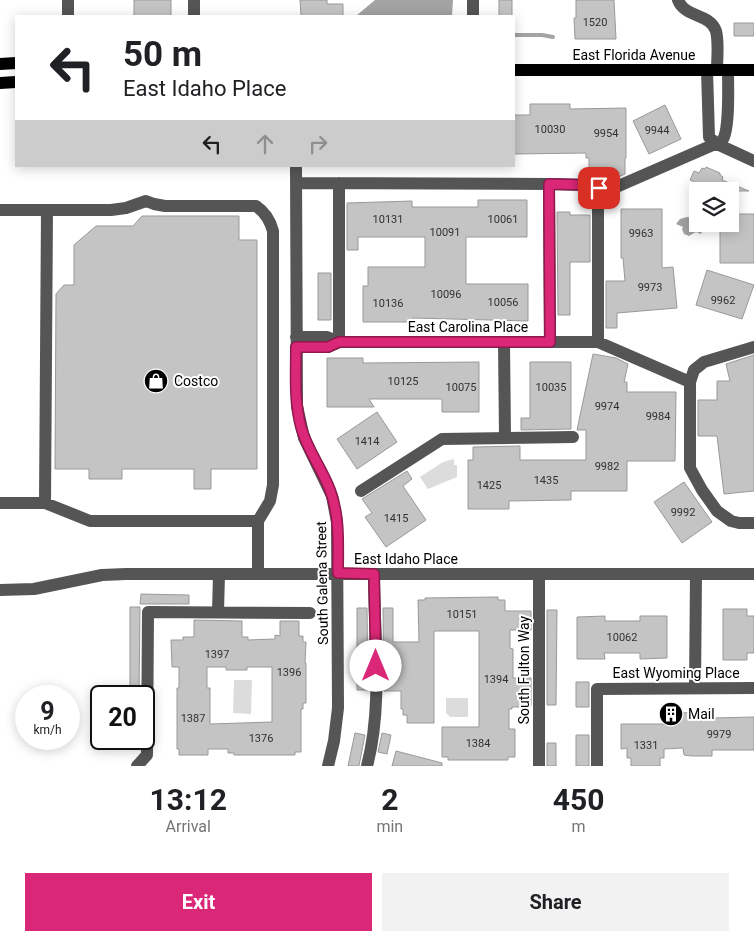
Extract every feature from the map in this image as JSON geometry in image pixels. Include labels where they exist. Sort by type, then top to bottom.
[{"type":"main road","points":[[0,64],[15,63]]},
{"type":"main road","name":"East Florida Avenue","points":[[515,70],[754,70]]},
{"type":"main road","points":[[0,83],[15,82]]},
{"type":"street","points":[[68,0],[68,15]]},
{"type":"street","points":[[194,0],[194,15]]},
{"type":"street","points":[[473,0],[473,15]]},
{"type":"street","points":[[678,0],[685,10],[704,18],[713,26],[717,36],[717,70],[708,116],[709,137],[717,144],[754,161]]},
{"type":"street","points":[[690,382],[598,342],[598,209],[599,202],[607,191],[717,144],[725,137],[727,116],[717,70]]},
{"type":"street","points":[[708,116],[727,116]]},
{"type":"street","name":"South Galena Street","points":[[296,167],[296,393],[298,416],[304,438],[325,479],[334,502],[338,522],[338,708],[334,741],[328,766]]},
{"type":"street","points":[[339,183],[339,342]]},
{"type":"street","points":[[296,184],[549,184],[588,185],[607,191]]},
{"type":"street","points":[[549,184],[550,342]]},
{"type":"street","points":[[0,210],[117,210],[146,201],[165,206],[256,206],[266,214],[273,231],[273,485],[270,502],[258,521],[258,574]]},
{"type":"street","points":[[45,503],[47,210]]},
{"type":"street","name":"East Carolina Place","points":[[296,342],[328,347],[339,342],[598,342]]},
{"type":"street","points":[[504,342],[505,437]]},
{"type":"street","points":[[754,347],[704,362],[694,370],[690,382],[690,468],[702,490],[717,511],[731,521],[754,523]]},
{"type":"street","points":[[361,491],[438,440],[454,438],[572,437]]},
{"type":"street","points":[[0,503],[45,503],[90,520],[258,521]]},
{"type":"street","name":"East Idaho Place","points":[[0,590],[44,588],[110,574],[754,574]]},
{"type":"street","points":[[218,612],[219,574]]},
{"type":"street","points":[[367,766],[374,735],[375,718],[376,605],[374,574]]},
{"type":"street","name":"South Fulton Way","points":[[539,574],[539,766]]},
{"type":"street","points":[[696,574],[696,688]]},
{"type":"street","points":[[137,766],[147,755],[148,612],[310,613]]},
{"type":"street","name":"East Wyoming Place","points":[[597,766],[597,689],[754,688]]},
{"type":"shaded area","points":[[375,0],[453,0],[452,15],[357,15]]},
{"type":"shaded area","points":[[689,217],[689,232],[696,232],[689,236],[684,234],[683,227],[676,224],[680,219]]},
{"type":"shaded area","points":[[454,459],[454,465],[457,465],[457,477],[428,489],[420,477],[443,462]]},
{"type":"shaded area","points":[[234,680],[252,680],[251,714],[233,713]]},
{"type":"shaded area","points":[[446,698],[468,698],[468,717],[450,717],[446,713]]},
{"type":"building","points":[[134,0],[171,0],[171,15],[134,15]]},
{"type":"building","points":[[300,0],[327,0],[327,4],[343,4],[343,15],[301,15]]},
{"type":"building","points":[[499,0],[512,0],[512,15],[499,15]]},
{"type":"building","points":[[576,0],[614,0],[616,39],[575,39],[574,18],[576,18]]},
{"type":"building","points":[[734,23],[754,23],[754,36],[734,36]]},
{"type":"building","points":[[530,104],[570,104],[570,109],[626,108],[625,174],[616,178],[589,177],[589,158],[586,158],[586,153],[515,154],[515,115],[530,115]]},
{"type":"building","points":[[665,105],[681,139],[649,154],[633,121]]},
{"type":"building","points":[[706,167],[720,173],[723,177],[722,180],[727,182],[694,182],[690,180],[694,171],[699,173],[702,168],[705,169]]},
{"type":"building","points":[[739,187],[749,191],[739,191]]},
{"type":"building","points":[[478,200],[527,200],[527,237],[466,237],[466,284],[528,284],[528,321],[413,318],[413,322],[363,322],[363,286],[368,286],[368,267],[425,267],[425,237],[358,237],[358,250],[347,250],[347,203],[412,201],[412,207],[478,207]]},
{"type":"building","points":[[621,209],[662,209],[662,268],[673,267],[677,308],[617,313],[617,328],[606,328],[606,281],[625,281],[623,258],[621,258]]},
{"type":"building","points":[[557,212],[570,212],[570,215],[590,215],[590,262],[570,262],[570,315],[558,315]]},
{"type":"building","points":[[739,214],[754,214],[754,263],[720,263],[720,232],[739,232]]},
{"type":"building","name":"Costco","points":[[142,216],[239,216],[239,240],[257,240],[257,469],[211,469],[211,489],[194,489],[194,469],[122,469],[122,479],[89,479],[89,469],[55,469],[56,294],[64,285],[74,285],[74,245],[96,226],[133,226]]},
{"type":"building","points":[[707,270],[754,285],[742,319],[696,305]]},
{"type":"building","points":[[318,273],[331,273],[331,320],[318,320]]},
{"type":"building","points":[[593,354],[616,358],[628,364],[624,382],[627,382],[627,392],[676,392],[675,461],[627,461],[627,491],[571,491],[571,500],[509,501],[509,509],[468,509],[468,460],[473,460],[473,447],[520,446],[520,460],[586,460],[586,430],[577,430]]},
{"type":"building","points":[[754,355],[754,491],[724,494],[717,436],[698,436],[698,400],[717,400],[717,381],[730,381],[726,364]]},
{"type":"building","points":[[327,358],[363,358],[363,363],[479,362],[479,412],[442,412],[442,399],[369,399],[374,407],[327,407]]},
{"type":"building","points":[[530,362],[571,362],[571,429],[521,430],[521,418],[530,418]]},
{"type":"building","points":[[377,412],[397,442],[357,469],[337,439]]},
{"type":"building","points":[[407,471],[412,479],[403,486],[426,520],[386,547],[365,517],[372,513],[362,499]]},
{"type":"building","points":[[684,482],[712,522],[682,543],[654,502]]},
{"type":"building","points":[[141,594],[189,595],[189,604],[140,604]]},
{"type":"building","points":[[498,597],[498,600],[505,600],[505,611],[531,611],[531,630],[510,630],[510,648],[513,649],[513,678],[531,678],[531,705],[530,707],[512,707],[512,709],[509,709],[509,729],[515,729],[515,757],[508,757],[508,760],[448,760],[448,757],[442,757],[442,727],[479,727],[479,631],[434,631],[434,723],[407,723],[407,715],[403,715],[403,709],[401,709],[401,691],[384,691],[383,608],[393,608],[393,642],[419,642],[418,600],[425,600],[425,598]]},
{"type":"building","points":[[130,607],[140,607],[139,685],[130,685]]},
{"type":"building","points":[[357,608],[367,608],[368,690],[357,690]]},
{"type":"building","points":[[723,609],[747,609],[747,616],[754,616],[754,653],[747,653],[747,660],[723,660]]},
{"type":"building","points":[[547,610],[557,610],[556,705],[547,705]]},
{"type":"building","points":[[605,616],[605,621],[640,621],[640,616],[667,616],[667,658],[640,659],[640,653],[604,653],[605,659],[577,659],[577,617]]},
{"type":"building","points":[[194,620],[242,621],[242,637],[248,637],[248,640],[275,639],[275,635],[280,636],[280,621],[299,621],[299,636],[303,636],[303,642],[306,642],[306,703],[303,703],[303,709],[301,709],[301,752],[295,752],[295,755],[234,755],[234,753],[228,753],[228,749],[208,749],[208,755],[179,755],[179,749],[177,749],[177,688],[179,688],[179,667],[172,667],[171,640],[183,640],[183,637],[194,637]],"holes":[[[207,667],[226,667],[226,670],[247,670],[247,667],[272,667],[272,722],[210,724],[210,688],[207,688]]]},
{"type":"building","points":[[576,682],[589,682],[589,707],[576,707]]},
{"type":"building","points":[[677,709],[677,713],[712,712],[712,718],[754,717],[754,750],[712,750],[712,756],[692,756],[684,755],[683,748],[664,749],[664,758],[660,758],[660,766],[631,766],[631,758],[627,758],[627,748],[621,749],[621,724],[665,724],[665,710]]},
{"type":"building","points":[[355,733],[365,735],[359,766],[348,766]]},
{"type":"building","points":[[382,733],[391,735],[387,754],[378,752]]},
{"type":"building","points":[[576,735],[589,735],[589,766],[576,766]]},
{"type":"building","points":[[547,743],[556,743],[556,766],[547,766]]},
{"type":"building","points":[[396,751],[442,763],[442,766],[392,766]]},
{"type":"waterway","points":[[515,35],[553,37]]},
{"type":"place","name":"Costco","points":[[156,381]]},
{"type":"place","name":"Mail","points":[[671,714]]},
{"type":"route","points":[[376,666],[374,574],[338,573],[338,522],[334,502],[325,479],[304,438],[298,416],[296,347],[328,347],[339,342],[550,342],[549,184],[588,185],[599,188]]}]
